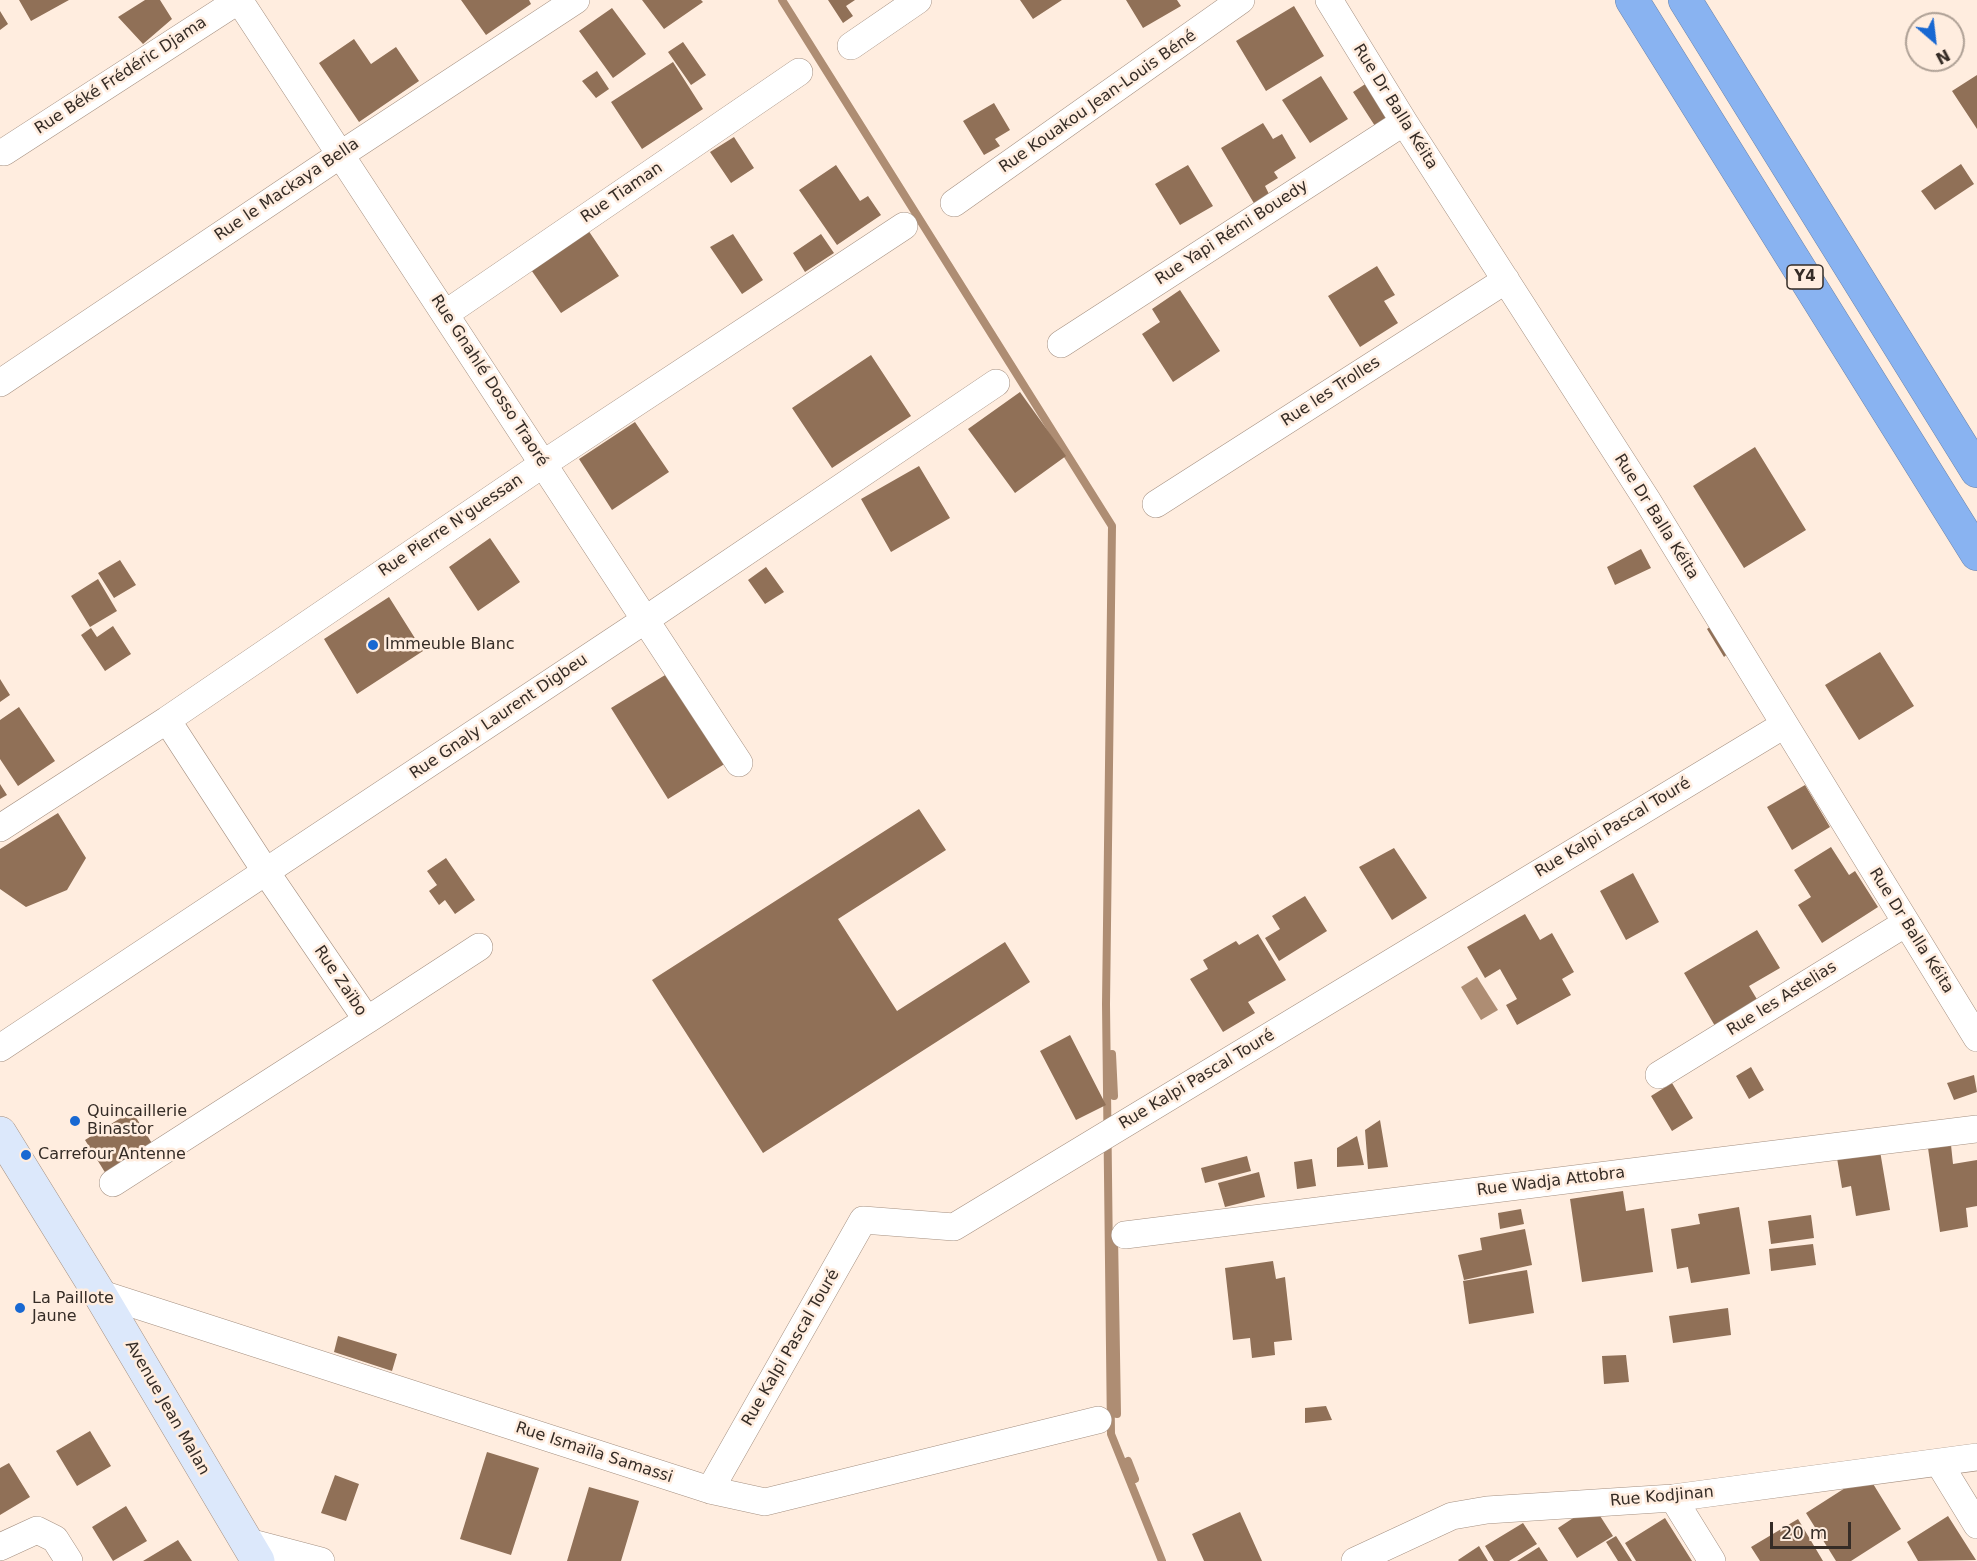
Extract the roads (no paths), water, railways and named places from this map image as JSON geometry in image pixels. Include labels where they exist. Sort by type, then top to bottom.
[{"type":"highway","name":"Y4","points":[[1632,0],[1977,554]]},
{"type":"highway","name":"Y4","points":[[1685,0],[1977,471]]},
{"type":"main road","name":"Avenue Jean Malan","points":[[2,1139],[99,1293],[251,1551]]},
{"type":"street","name":"Rue Béké Frédéric Djama","points":[[4,152],[239,0]]},
{"type":"street","name":"Rue Gnahlé Dosso Traoré","points":[[239,0],[739,763]]},
{"type":"street","name":"Rue le Mackaya Bella","points":[[0,383],[576,0]]},
{"type":"street","points":[[851,46],[918,0]]},
{"type":"street","name":"Rue Kouakou Jean-Louis Béné","points":[[954,203],[1241,0]]},
{"type":"street","name":"Rue Dr Balla Kéita","points":[[1329,0],[1404,122],[1647,500],[1977,1038]]},
{"type":"street","name":"Rue Tiaman","points":[[445,314],[799,72]]},
{"type":"street","name":"Rue Yapi Rémi Bouedy","points":[[1061,344],[1404,122]]},
{"type":"street","name":"Rue Pierre N'guessan","points":[[0,828],[167,720],[543,464],[904,226]]},
{"type":"street","name":"Rue les Trolles","points":[[1156,504],[1506,280]]},
{"type":"street","name":"Rue Gnaly Laurent Digbeu","points":[[0,1047],[645,620],[996,383]]},
{"type":"street","name":"Rue Zaïbo","points":[[112,1183],[367,1020],[266,872],[167,720]]},
{"type":"street","name":"Rue Kalpi Pascal Touré","points":[[710,1490],[863,1220],[954,1227],[1784,725]]},
{"type":"street","name":"Rue les Astelias","points":[[1659,1075],[1906,923]]},
{"type":"street","points":[[367,1020],[478,947]]},
{"type":"street","name":"Rue Wadja Attobra","points":[[1125,1234],[1977,1129]]},
{"type":"street","name":"Rue Ismaïla Samassi","points":[[99,1293],[710,1490],[765,1502],[1098,1420]]},
{"type":"street","name":"Rue Kodjinan","points":[[1355,1561],[1452,1516],[1487,1510],[1674,1498],[1977,1457]]},
{"type":"street","points":[[1939,1463],[1977,1525]]},
{"type":"street","points":[[1674,1498],[1712,1561]]},
{"type":"street","points":[[0,1547],[38,1530],[55,1539],[69,1561]]},
{"type":"street","points":[[251,1551],[321,1561]]},
{"type":"waterway","points":[[782,0],[1112,526],[1106,1004],[1111,1434],[1162,1561]]},
{"type":"waterway","points":[[1112,1054],[1114,1096]]},
{"type":"waterway","points":[[1114,1235],[1117,1414]]},
{"type":"waterway","points":[[1128,1461],[1135,1479]]},
{"type":"place","name":"Immeuble Blanc","points":[[373,645]]},
{"type":"place","name":"Quincaillerie Binastor","points":[[75,1121]]},
{"type":"place","name":"Carrefour Antenne","points":[[26,1155]]},
{"type":"place","name":"La Paillote Jaune","points":[[20,1308]]}]
